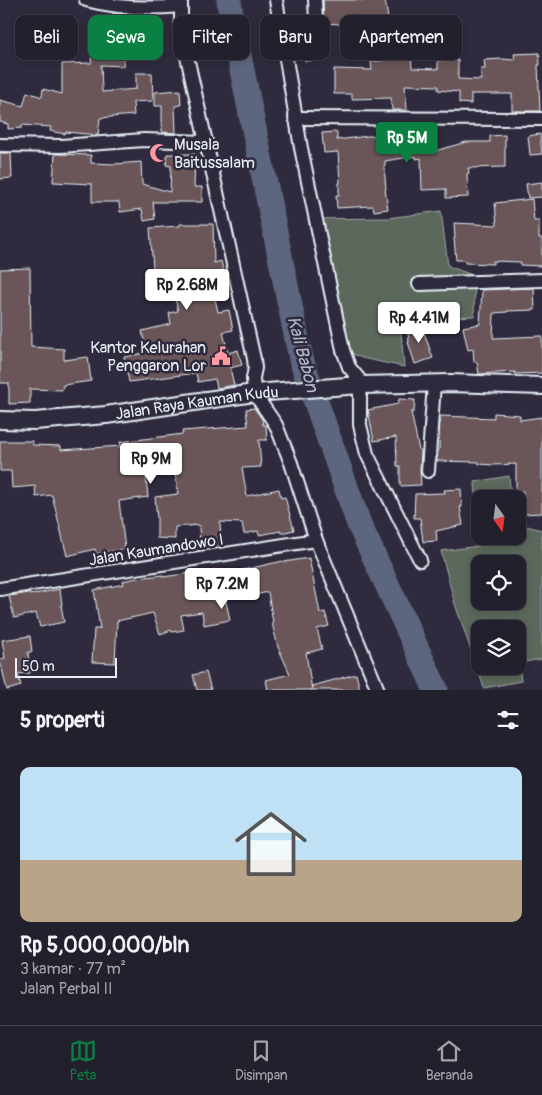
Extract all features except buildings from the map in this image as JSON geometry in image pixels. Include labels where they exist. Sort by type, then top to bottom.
[{"type":"street","points":[[86,0],[102,4],[125,6],[164,7],[181,3],[181,28],[254,359],[253,378],[276,425],[291,463],[316,540],[378,690]]},
{"type":"street","points":[[276,0],[295,118],[344,350],[350,367],[359,379],[360,425],[367,454],[420,560]]},
{"type":"street","points":[[315,0],[316,15]]},
{"type":"street","points":[[295,118],[542,119]]},
{"type":"street","points":[[0,145],[61,146],[144,140],[206,142]]},
{"type":"street","points":[[418,284],[542,280]]},
{"type":"street","name":"Jalan Raya Kauman Kudu","points":[[0,420],[35,421],[106,415],[260,392],[451,383],[542,386]]},
{"type":"street","points":[[428,471],[434,384]]},
{"type":"street","name":"Jalan Kaumandowo I","points":[[0,589],[316,540]]},
{"type":"green space","points":[[441,211],[448,266],[475,276],[474,316],[400,320],[404,367],[362,358],[338,347],[308,219],[388,218]]},
{"type":"green space","points":[[509,476],[510,490],[476,490],[475,482]]},
{"type":"green space","points":[[526,526],[542,530],[542,659],[526,662],[526,620],[471,620],[471,650],[455,604],[441,551],[479,546],[526,545]]},
{"type":"green space","points":[[480,675],[520,675],[521,681],[484,688]]},
{"type":"waterway","name":"Kali Babon","points":[[229,0],[301,359],[359,524],[436,690]]},
{"type":"place","name":"Musala Baitussalam","points":[[159,153]]},
{"type":"place","name":"Kantor Kelurahan Penggaron Lor","points":[[221,356]]}]
